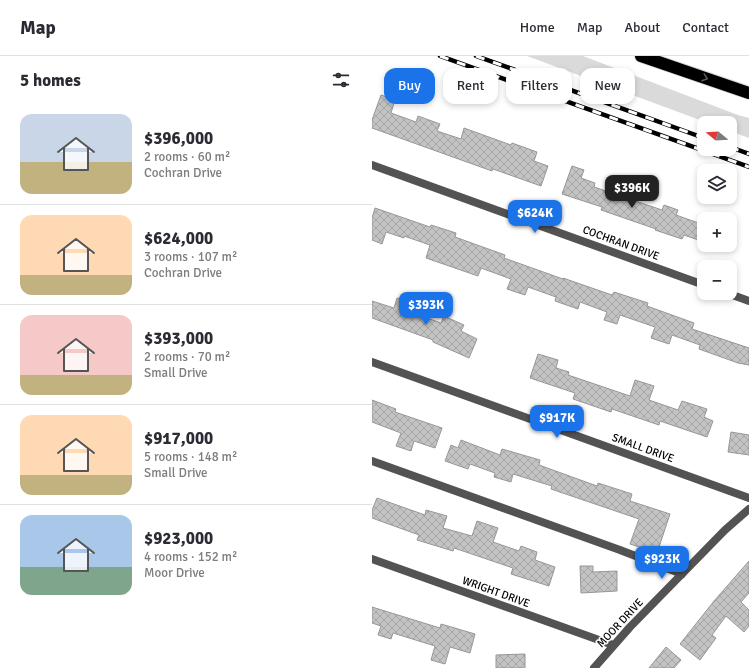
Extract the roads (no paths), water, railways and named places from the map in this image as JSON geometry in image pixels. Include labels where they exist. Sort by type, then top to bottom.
[{"type":"highway","points":[[642,56],[749,93]]},
{"type":"street","name":"COCHRAN DRIVE","points":[[372,165],[697,281]]},
{"type":"street","points":[[737,296],[749,301]]},
{"type":"street","name":"SMALL DRIVE","points":[[372,362],[749,498]]},
{"type":"street","points":[[372,461],[620,550],[682,574]]},
{"type":"street","name":"MOOR DRIVE","points":[[594,668],[630,627],[725,530],[749,509]]},
{"type":"street","name":"WRIGHT DRIVE","points":[[372,559],[613,645]]},
{"type":"railway","points":[[440,56],[749,167]]},
{"type":"railway","points":[[476,56],[697,135]]},
{"type":"railway","points":[[737,150],[749,154]]}]
